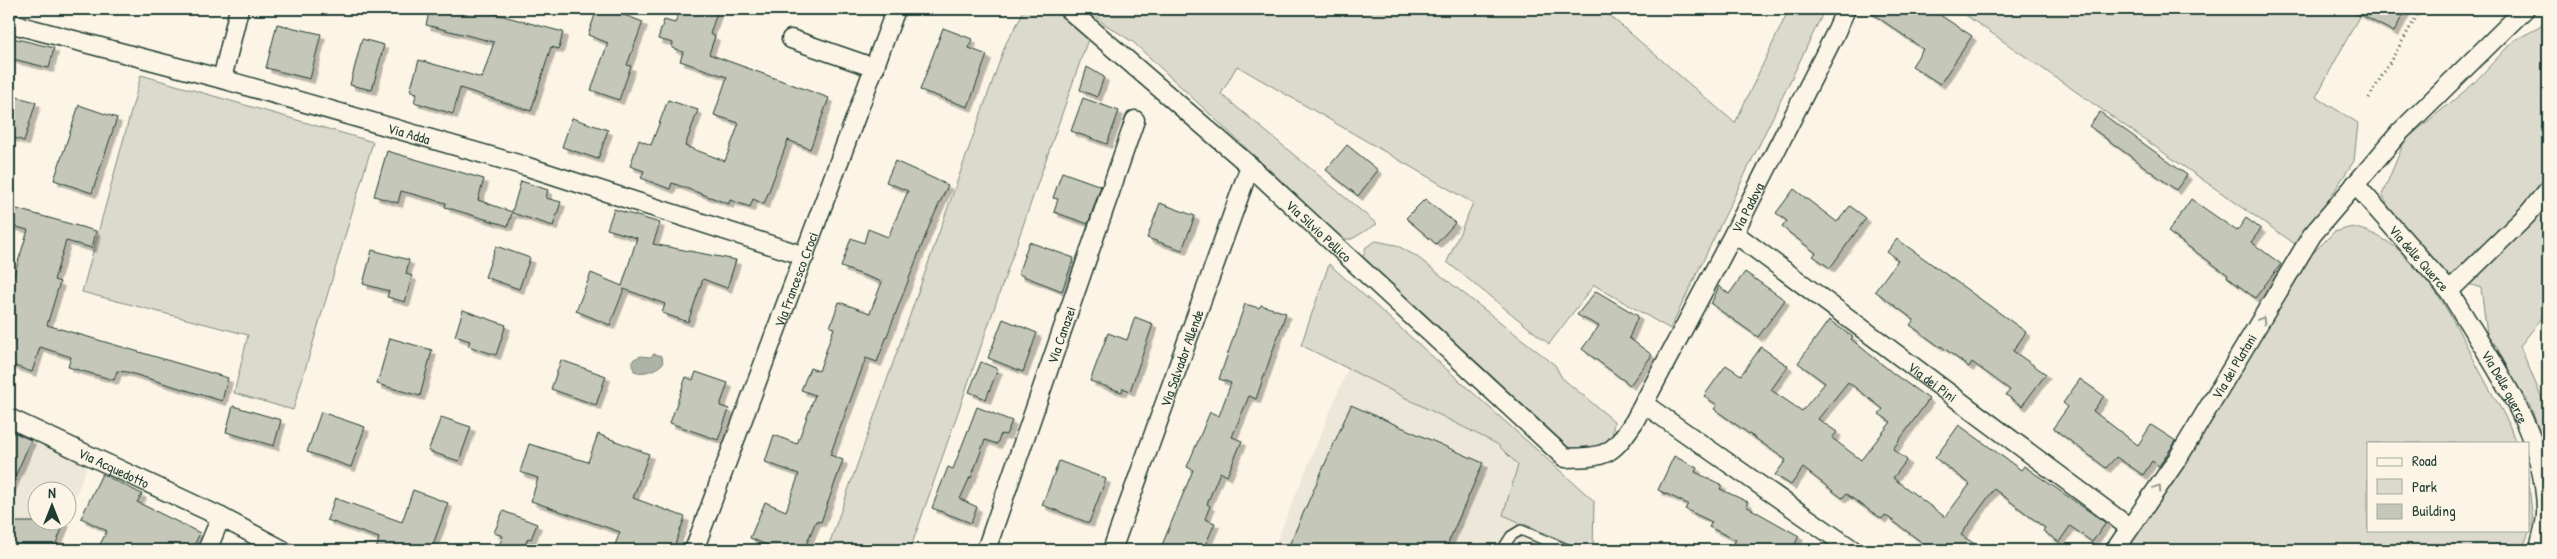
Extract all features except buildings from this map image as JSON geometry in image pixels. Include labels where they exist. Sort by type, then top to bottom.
[{"type":"street","points":[[222,79],[239,9]]},
{"type":"street","name":"Via Francesco Croci","points":[[694,550],[896,9]]},
{"type":"street","name":"Via Silvio Pellico","points":[[1068,9],[1250,166],[1565,458]]},
{"type":"street","name":"Via Padova","points":[[1565,458],[1595,457],[1617,447],[1644,404],[1734,233],[1846,9]]},
{"type":"street","name":"Via dei Platani","points":[[2115,550],[2178,458],[2312,236],[2400,132],[2525,9]]},
{"type":"street","name":"Via Adda","points":[[9,23],[222,79],[525,166],[805,256]]},
{"type":"street","points":[[791,39],[875,68]]},
{"type":"street","name":"Via Canazei","points":[[986,550],[1136,120]]},
{"type":"street","name":"Via Salvador Allende","points":[[1112,550],[1250,166]]},
{"type":"street","name":"Via delle Querce","points":[[2355,184],[2449,291],[2526,216],[2548,190]]},
{"type":"street","name":"Via dei Pini","points":[[1734,233],[2130,528]]},
{"type":"street","name":"Via Delle querce","points":[[2449,291],[2525,421],[2543,475],[2546,511],[2539,550]]},
{"type":"street","points":[[1644,404],[1853,550]]},
{"type":"street","name":"Via Acquedotto","points":[[9,418],[221,517],[283,550]]},
{"type":"street","points":[[207,550],[221,517]]},
{"type":"lane","points":[[1502,550],[1510,536],[1521,530],[1568,550]]},
{"type":"path","points":[[2369,98],[2421,9]]},
{"type":"shaded area","points":[[654,354],[662,356],[663,363],[660,366],[646,372],[634,371],[632,363],[634,359],[641,356],[650,357]]},
{"type":"shaded area","points":[[1348,368],[1497,444],[1518,465],[1503,515],[1584,550],[1273,550]]},
{"type":"shaded area","points":[[14,431],[88,463],[78,490],[78,482],[28,482],[28,532],[61,532],[53,550],[9,550],[9,443]]},
{"type":"green space","points":[[1023,9],[1052,9],[1088,39],[910,550],[827,550],[1006,43],[1020,19]]},
{"type":"green space","points":[[1087,9],[1602,9],[1735,123],[1789,9],[1825,9],[1670,329],[1594,285],[1549,344],[1447,262],[1473,203],[1237,66],[1221,94],[1377,224],[1352,239],[1343,239],[1133,42],[1103,23]]},
{"type":"green space","points":[[1957,9],[2363,9],[2316,97],[2358,123],[2354,161],[2298,246]]},
{"type":"green space","points":[[2548,16],[2548,310],[2520,346],[2548,413],[2548,458],[2530,405],[2509,372],[2497,347],[2487,334],[2481,288],[2446,277],[2398,223],[2382,195],[2405,140],[2472,85],[2513,41],[2540,27]]},
{"type":"green space","points":[[141,75],[373,142],[293,410],[234,393],[248,335],[82,292]]},
{"type":"green space","points":[[2352,227],[2376,235],[2397,249],[2416,266],[2446,308],[2505,416],[2516,442],[2367,442],[2367,532],[2529,532],[2522,550],[2121,550],[2306,260],[2334,232]]},
{"type":"green space","points":[[1376,241],[1396,245],[1416,256],[1555,365],[1562,378],[1614,421],[1612,438],[1608,444],[1583,452],[1568,447],[1363,257],[1366,247]]},
{"type":"green space","points":[[1329,264],[1594,501],[1593,550],[1584,550],[1503,515],[1518,465],[1497,444],[1301,345]]},
{"type":"green space","points":[[2530,494],[2533,522],[2530,530]]}]
